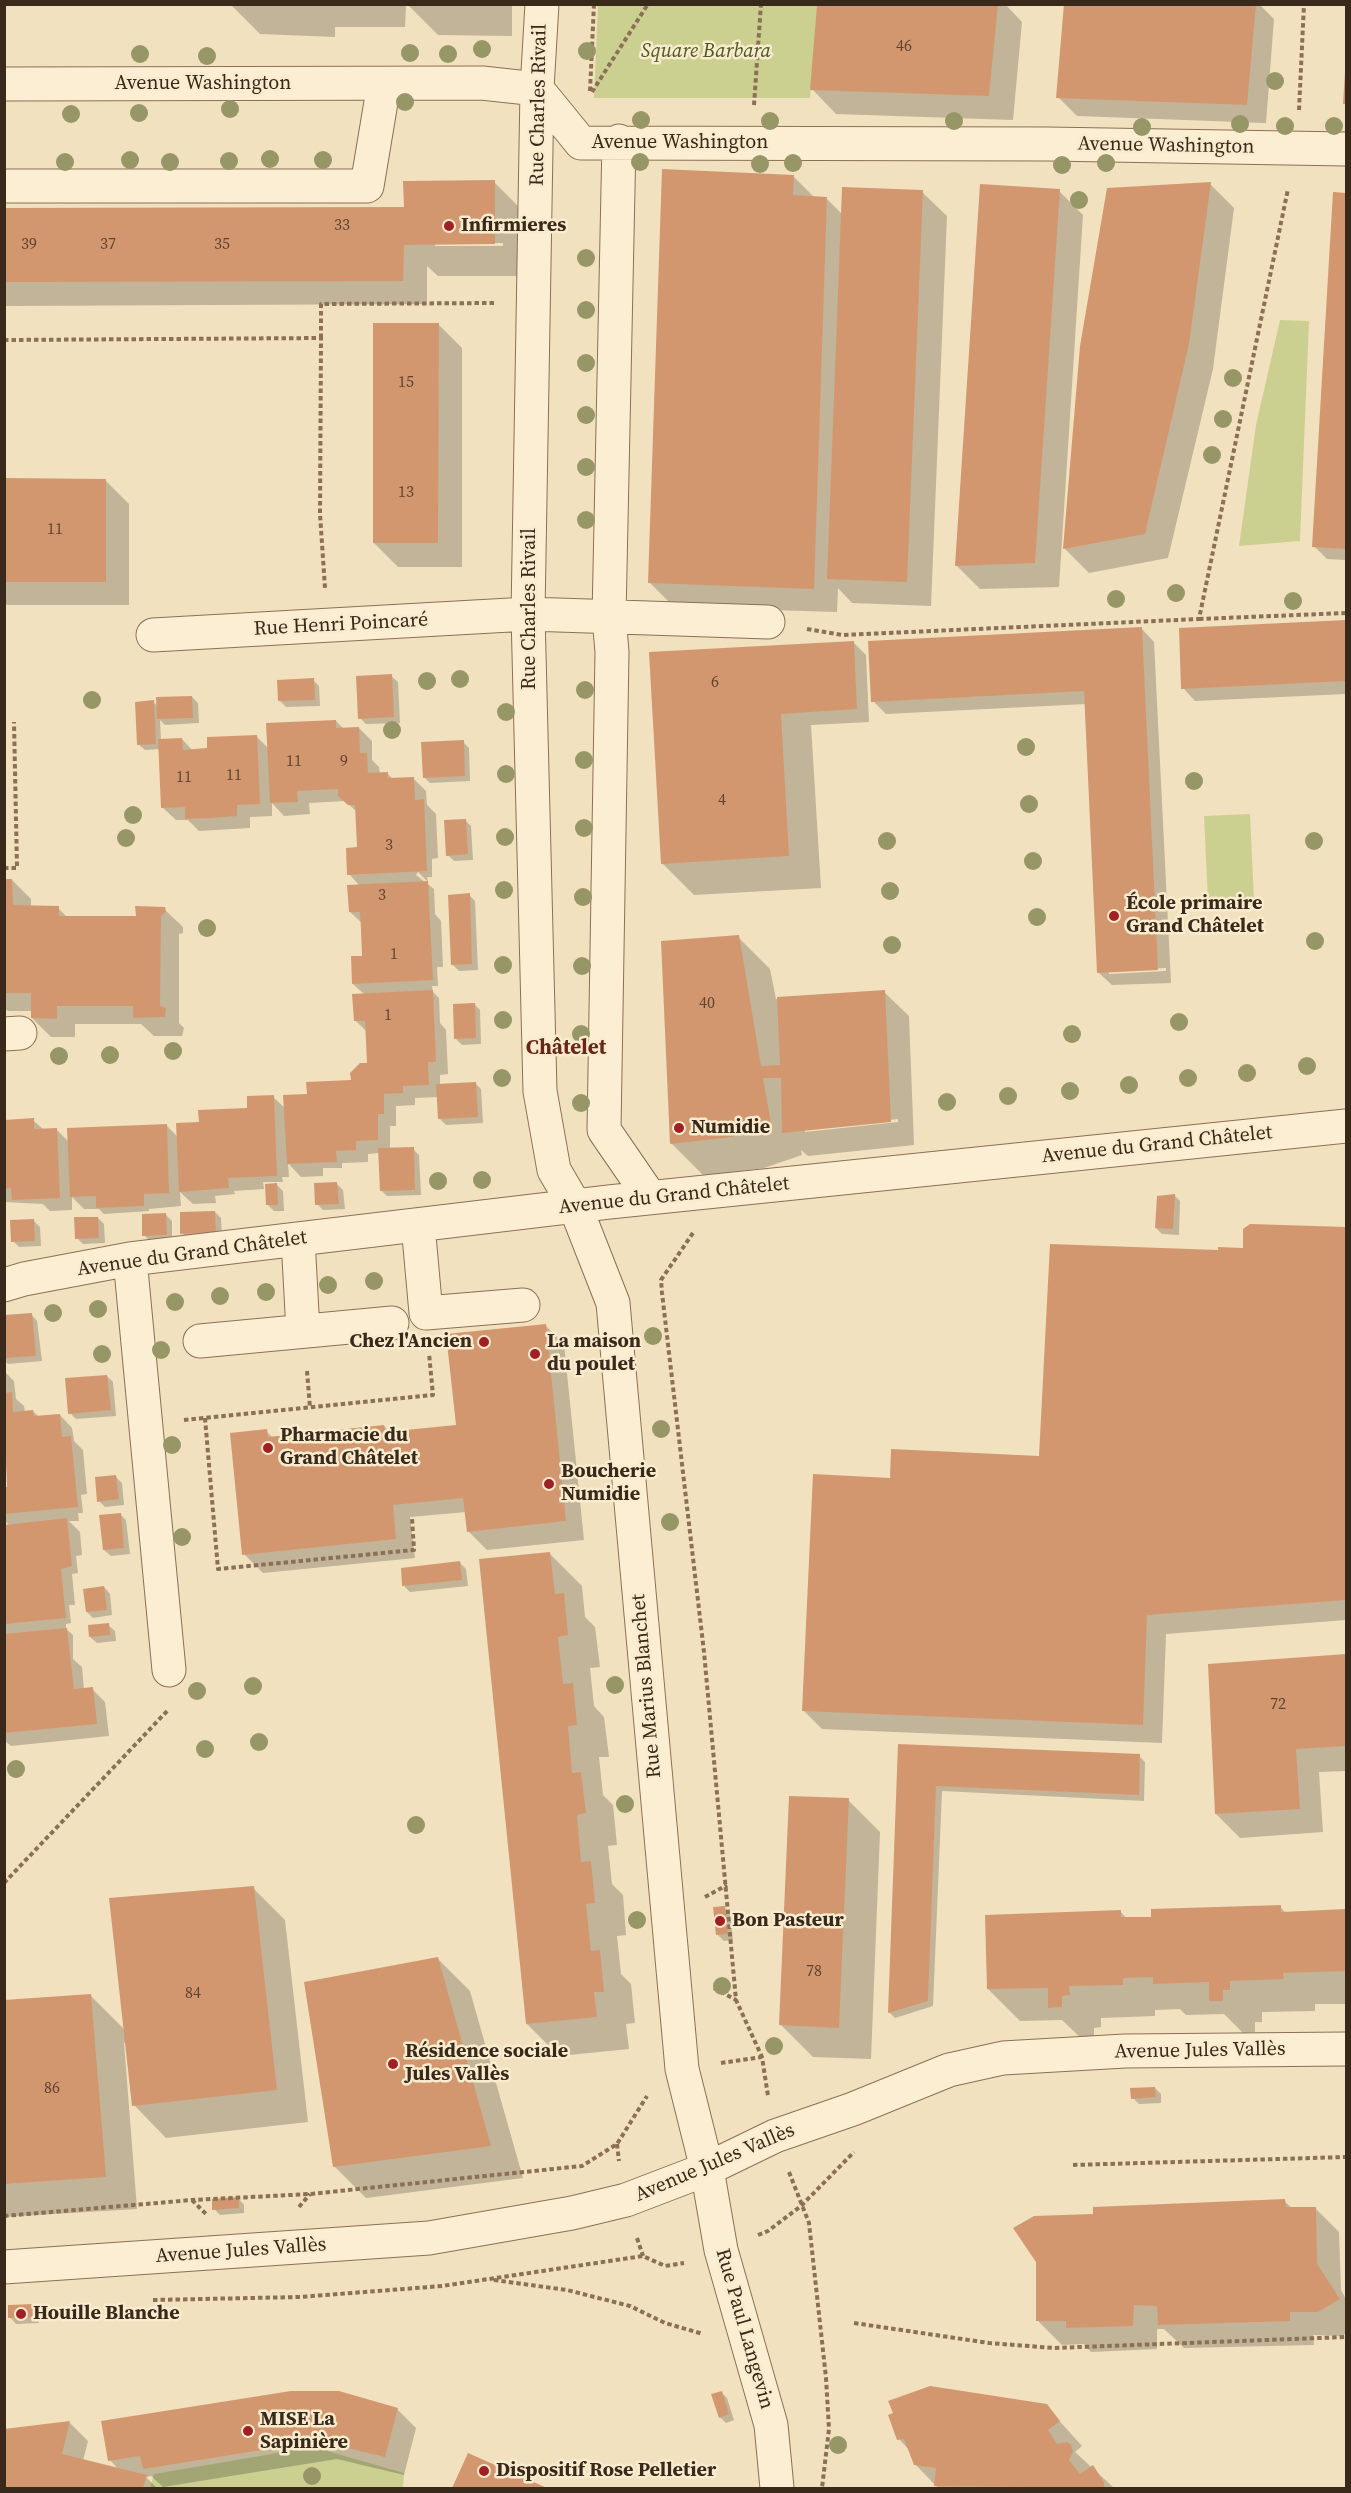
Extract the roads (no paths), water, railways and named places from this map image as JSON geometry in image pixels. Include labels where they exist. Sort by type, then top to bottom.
[{"type":"street","name":"Rue Charles Rivail","points":[[542,4],[537,89],[528,614],[540,1091],[554,1170],[575,1206]]},
{"type":"street","name":"Avenue Washington","points":[[4,84],[482,83],[537,89],[580,142],[1048,144],[1347,149]]},
{"type":"street","points":[[4,186],[368,186],[384,84]]},
{"type":"street","points":[[619,141],[609,617],[612,652],[604,1130],[650,1197]]},
{"type":"street","name":"Rue Henri Poincaré","points":[[153,635],[528,614],[768,622]]},
{"type":"street","name":"Avenue du Grand Châtelet","points":[[4,1286],[24,1279],[130,1259],[650,1197],[1347,1126]]},
{"type":"street","name":"Rue Marius Blanchet","points":[[575,1206],[613,1303],[676,2017],[682,2069],[707,2169]]},
{"type":"street","points":[[418,1225],[426,1313],[524,1305]]},
{"type":"street","points":[[298,1239],[303,1331]]},
{"type":"street","points":[[130,1259],[169,1670]]},
{"type":"street","points":[[200,1341],[392,1323]]},
{"type":"street","name":"Avenue Jules Vallès","points":[[4,2266],[429,2238],[626,2200],[707,2169],[775,2136],[853,2109],[948,2070],[1003,2058],[1125,2051],[1347,2049]]},
{"type":"street","name":"Rue Paul Langevin","points":[[707,2169],[721,2250],[771,2425],[777,2488]]},
{"type":"place","name":"Infirmieres","points":[[449,226]]},
{"type":"place","name":"École primaire Grand Châtelet","points":[[1114,916]]},
{"type":"place","name":"Numidie","points":[[679,1128]]},
{"type":"place","name":"Chez l'Ancien","points":[[484,1342]]},
{"type":"place","name":"La maison du poulet","points":[[535,1354]]},
{"type":"place","name":"Pharmacie du Grand Châtelet","points":[[268,1448]]},
{"type":"place","name":"Boucherie Numidie","points":[[549,1484]]},
{"type":"place","name":"Bon Pasteur","points":[[720,1921]]},
{"type":"place","name":"Résidence sociale Jules Vallès","points":[[393,2064]]},
{"type":"place","name":"Houille Blanche","points":[[21,2314]]},
{"type":"place","name":"MISE La Sapinière","points":[[248,2431]]},
{"type":"place","name":"Dispositif Rose Pelletier","points":[[484,2471]]},
{"type":"district","name":"Châtelet","points":[[566,1049]]},
{"type":"park label","name":"Square Barbara","points":[[706,52]]}]
